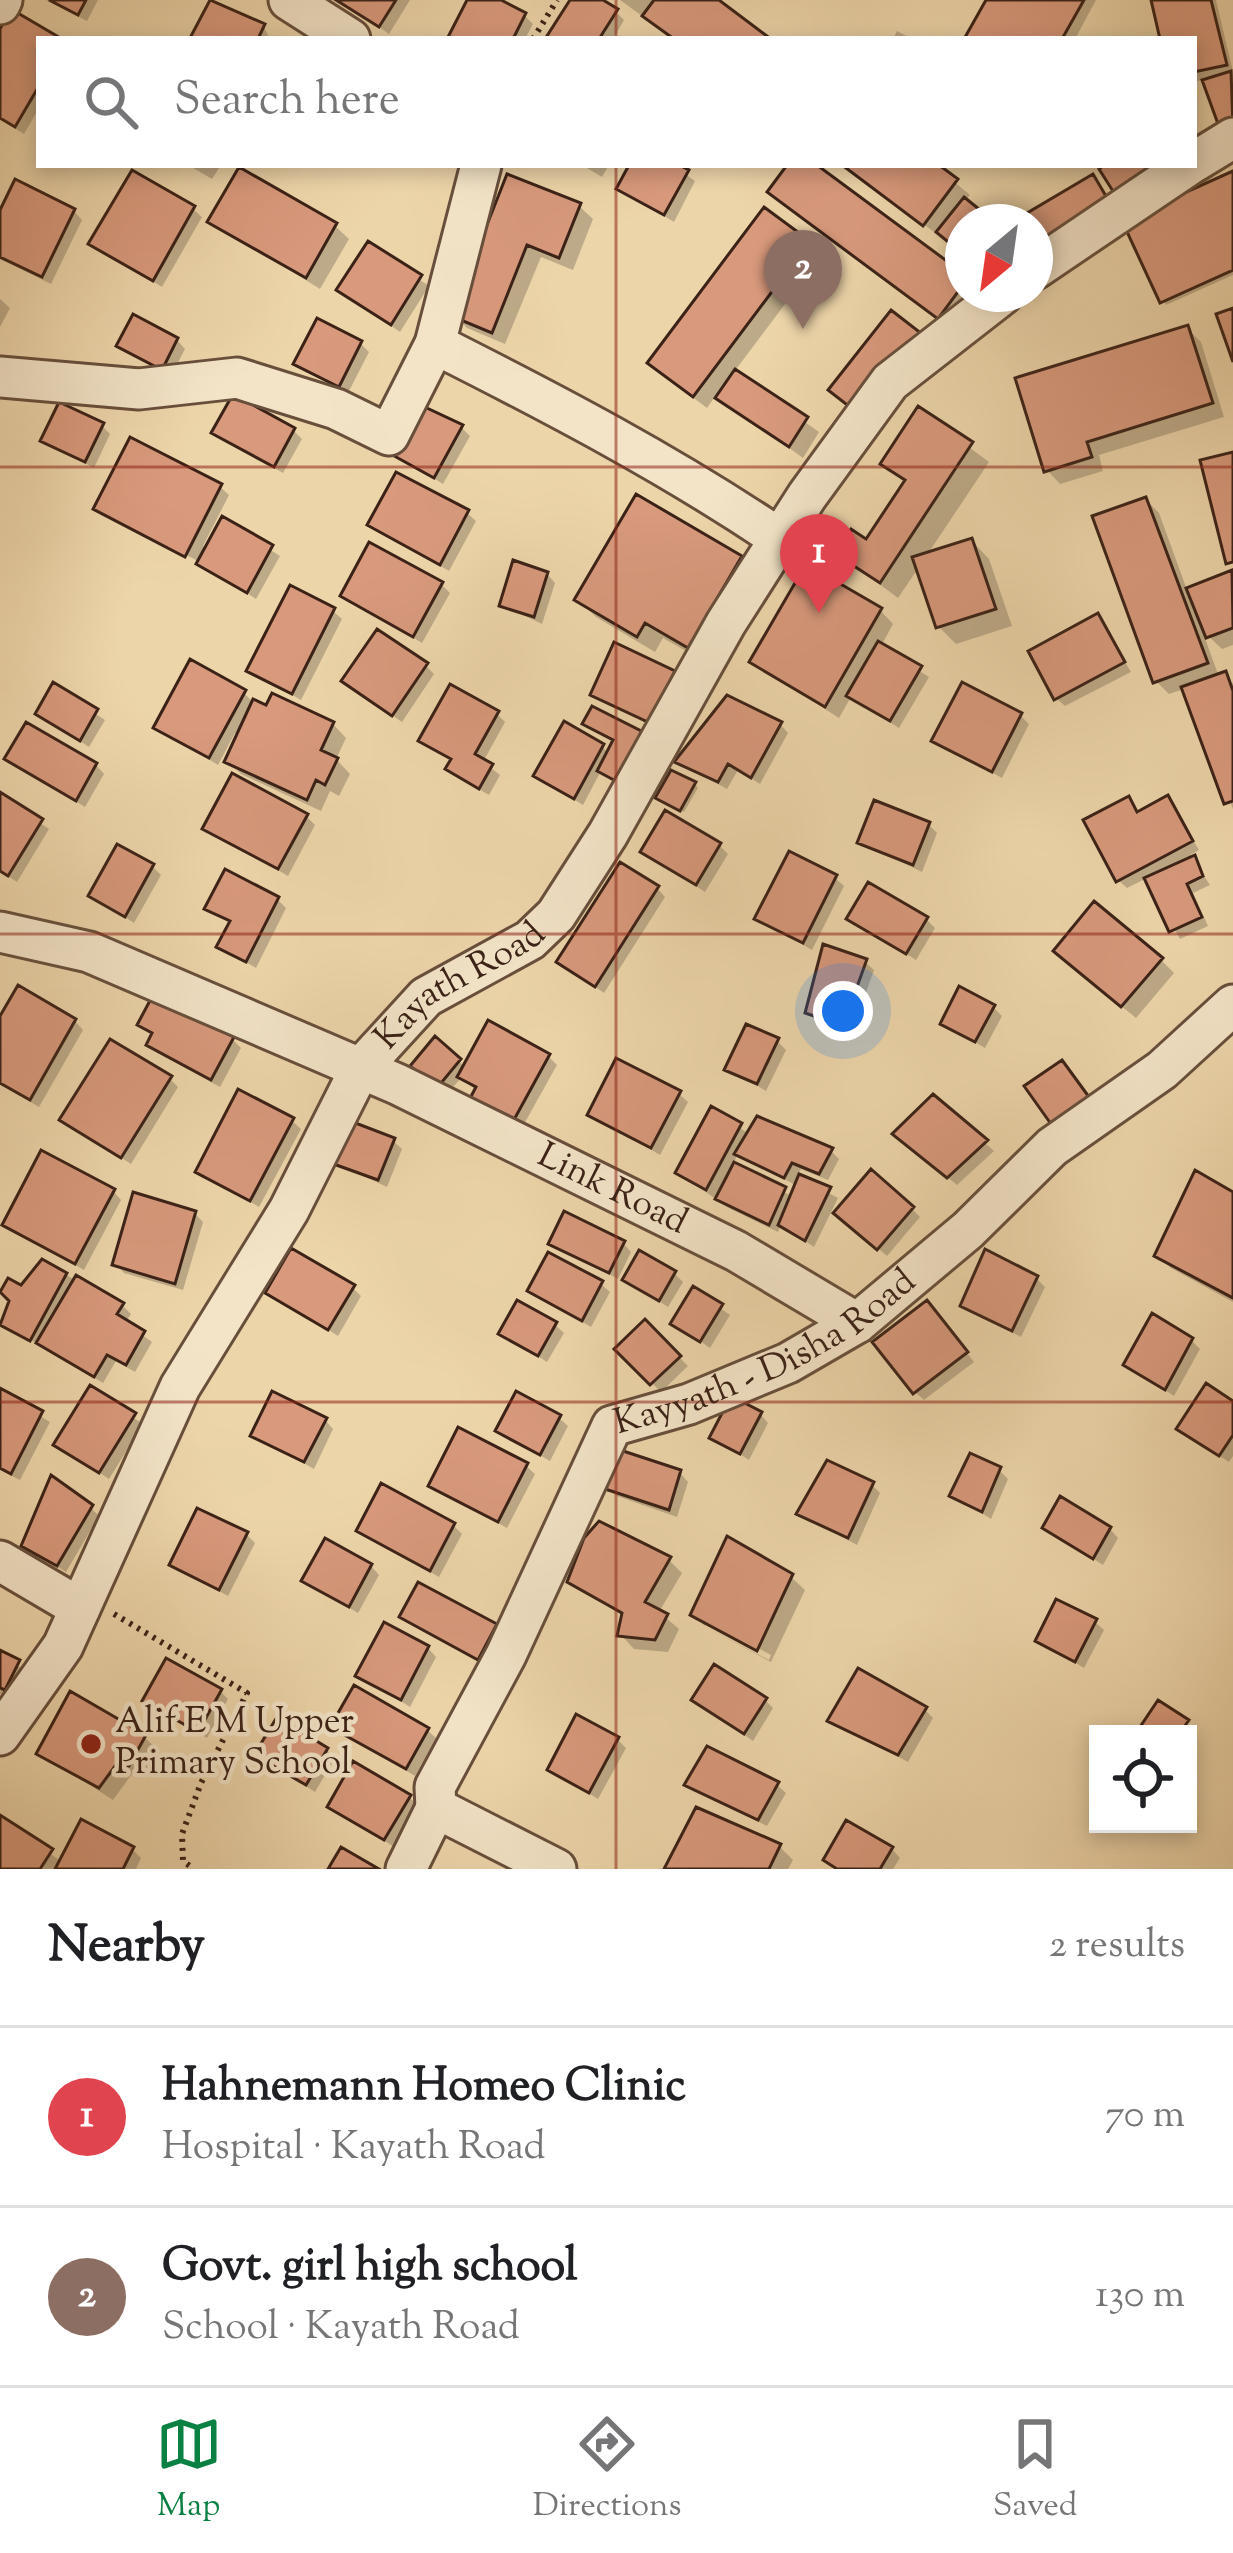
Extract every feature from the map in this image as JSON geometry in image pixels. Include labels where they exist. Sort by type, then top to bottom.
[{"type":"street","points":[[289,0],[345,36]]},
{"type":"street","points":[[1197,161],[1233,138]]},
{"type":"street","points":[[0,377],[139,389],[237,378],[336,410],[389,435],[434,344],[480,168]]},
{"type":"street","points":[[1053,257],[1186,168]]},
{"type":"street","name":"Kayath Road","points":[[0,1735],[63,1646],[180,1387],[289,1210],[360,1069],[426,997],[530,940],[556,915],[780,539],[890,382],[980,312]]},
{"type":"street","points":[[434,344],[577,413],[690,478],[780,539]]},
{"type":"street","name":"Link Road","points":[[0,932],[89,952],[360,1069],[736,1251],[857,1323]]},
{"type":"street","name":"Kayyath - Disha Road","points":[[406,1869],[436,1808],[435,1787],[506,1654],[611,1426],[658,1416],[788,1363],[857,1323],[968,1230],[1052,1147],[1162,1070],[1233,1005]]},
{"type":"street","points":[[0,1561],[83,1602]]},
{"type":"street","points":[[436,1808],[556,1869]]},
{"type":"path","points":[[535,36],[557,0]]},
{"type":"path","points":[[83,1602],[247,1693],[182,1834],[183,1862],[194,1869]]},
{"type":"building","points":[[49,0],[86,0],[78,15]]},
{"type":"building","points":[[210,0],[265,24],[259,36],[191,36]]},
{"type":"building","points":[[336,0],[396,0],[379,27]]},
{"type":"building","points":[[467,0],[501,0],[526,13],[514,36],[449,36]]},
{"type":"building","points":[[570,0],[603,0],[618,9],[601,36],[547,36]]},
{"type":"building","points":[[654,0],[719,0],[767,36],[670,36],[642,16]]},
{"type":"building","points":[[986,0],[1084,0],[1064,36],[966,36]]},
{"type":"building","points":[[1151,0],[1211,0],[1227,65],[1197,71],[1197,36],[1159,36]]},
{"type":"building","points":[[11,9],[57,36],[36,36],[36,91],[15,127],[0,118],[0,29]]},
{"type":"building","points":[[1231,71],[1233,128],[1221,132],[1202,80]]},
{"type":"building","points":[[241,168],[337,223],[306,278],[207,222]]},
{"type":"building","points":[[627,168],[689,170],[664,215],[616,189]]},
{"type":"building","points":[[785,168],[821,168],[945,260],[945,309],[938,319],[767,192]]},
{"type":"building","points":[[846,168],[943,168],[958,179],[923,226]]},
{"type":"building","points":[[1100,168],[1167,168],[1118,199]]},
{"type":"building","points":[[132,170],[195,206],[153,281],[88,244]]},
{"type":"building","points":[[1233,171],[1233,270],[1160,303],[1122,221]]},
{"type":"building","points":[[507,174],[581,203],[559,258],[527,245],[492,333],[451,316]]},
{"type":"building","points":[[1093,174],[1110,203],[1053,237],[1053,204],[1042,204]]},
{"type":"building","points":[[15,179],[75,209],[42,277],[0,257],[0,210]]},
{"type":"building","points":[[764,207],[810,241],[693,397],[647,363]]},
{"type":"building","points":[[368,241],[422,275],[391,325],[336,290]]},
{"type":"building","points":[[1233,308],[1233,362],[1216,314]]},
{"type":"building","points":[[891,310],[922,334],[860,415],[828,390]]},
{"type":"building","points":[[133,314],[178,338],[162,370],[116,346]]},
{"type":"building","points":[[317,318],[362,341],[339,387],[293,364]]},
{"type":"building","points":[[1188,325],[1213,403],[1087,442],[1092,457],[1044,472],[1015,378]]},
{"type":"building","points":[[735,369],[808,417],[789,447],[715,398]]},
{"type":"building","points":[[233,394],[295,428],[274,467],[211,433]]},
{"type":"building","points":[[59,402],[104,423],[85,462],[40,441]]},
{"type":"building","points":[[414,402],[463,425],[434,478],[387,452]]},
{"type":"building","points":[[918,406],[973,442],[880,583],[834,553],[851,529],[866,539],[905,480],[880,464]]},
{"type":"building","points":[[130,437],[222,484],[185,557],[93,509]]},
{"type":"building","points":[[1233,452],[1233,562],[1226,564],[1200,460]]},
{"type":"building","points":[[396,472],[469,510],[440,565],[367,525]]},
{"type":"building","points":[[636,494],[742,556],[688,648],[645,623],[637,637],[574,600]]},
{"type":"building","points":[[1146,497],[1208,663],[1153,683],[1092,516]]},
{"type":"building","points":[[222,516],[273,545],[247,593],[196,564]]},
{"type":"building","points":[[972,538],[996,609],[936,628],[912,557]]},
{"type":"building","points":[[369,542],[443,582],[413,637],[340,596]]},
{"type":"building","points":[[513,560],[548,572],[534,617],[499,606]]},
{"type":"building","points":[[806,564],[882,608],[825,707],[749,662]]},
{"type":"building","points":[[1232,570],[1233,628],[1206,638],[1186,588]]},
{"type":"building","points":[[290,585],[335,608],[292,694],[246,671]]},
{"type":"building","points":[[1098,613],[1125,662],[1054,700],[1028,651]]},
{"type":"building","points":[[377,629],[428,663],[392,716],[341,681]]},
{"type":"building","points":[[878,641],[922,666],[890,721],[846,696]]},
{"type":"building","points":[[614,642],[675,671],[650,723],[590,695]]},
{"type":"building","points":[[190,659],[246,690],[209,758],[153,728]]},
{"type":"building","points":[[1226,671],[1233,691],[1233,801],[1224,804],[1181,687]]},
{"type":"building","points":[[53,682],[98,709],[80,741],[35,714]]},
{"type":"building","points":[[962,682],[1022,713],[992,772],[931,741]]},
{"type":"building","points":[[450,684],[499,711],[475,754],[493,764],[479,789],[445,769],[451,759],[418,741]]},
{"type":"building","points":[[272,693],[334,722],[321,750],[338,758],[325,785],[316,780],[307,800],[224,762],[253,699],[266,705]]},
{"type":"building","points":[[727,695],[782,722],[751,778],[728,764],[718,782],[674,762]]},
{"type":"building","points":[[592,706],[651,736],[625,786],[597,771],[613,740],[582,724]]},
{"type":"building","points":[[564,721],[604,744],[574,799],[533,776]]},
{"type":"building","points":[[26,722],[97,763],[76,801],[4,759]]},
{"type":"building","points":[[671,770],[696,782],[680,811],[655,798]]},
{"type":"building","points":[[232,773],[308,814],[278,869],[202,829]]},
{"type":"building","points":[[0,792],[43,819],[8,876],[0,871]]},
{"type":"building","points":[[1168,795],[1193,841],[1116,882],[1083,820],[1129,796],[1137,812]]},
{"type":"building","points":[[874,800],[930,822],[913,865],[857,843]]},
{"type":"building","points":[[665,810],[721,843],[696,885],[640,852]]},
{"type":"building","points":[[117,844],[154,864],[125,917],[88,896]]},
{"type":"building","points":[[789,851],[837,875],[803,943],[754,919]]},
{"type":"building","points":[[1195,855],[1203,876],[1187,884],[1202,917],[1169,932],[1144,878]]},
{"type":"building","points":[[620,862],[659,886],[595,987],[556,962]]},
{"type":"building","points":[[225,869],[279,897],[246,962],[216,947],[230,921],[204,909]]},
{"type":"building","points":[[868,882],[928,917],[906,954],[846,919]]},
{"type":"building","points":[[1094,901],[1163,958],[1121,1007],[1053,951]]},
{"type":"building","points":[[823,944],[867,959],[843,1026],[805,1013]]},
{"type":"building","points":[[18,985],[76,1019],[30,1100],[0,1083],[0,1016]]},
{"type":"building","points":[[959,986],[995,1005],[975,1042],[940,1024]]},
{"type":"building","points":[[154,993],[234,1037],[211,1080],[146,1045],[152,1033],[137,1025]]},
{"type":"building","points":[[488,1020],[550,1054],[510,1127],[467,1104],[476,1087],[457,1077]]},
{"type":"building","points":[[746,1024],[779,1038],[757,1084],[724,1070]]},
{"type":"building","points":[[435,1036],[461,1059],[437,1088],[410,1066]]},
{"type":"building","points":[[110,1039],[172,1076],[121,1158],[59,1120]]},
{"type":"building","points":[[616,1058],[681,1091],[651,1148],[587,1115]]},
{"type":"building","points":[[1062,1060],[1089,1097],[1051,1124],[1024,1086]]},
{"type":"building","points":[[238,1089],[294,1118],[250,1201],[195,1172]]},
{"type":"building","points":[[933,1094],[988,1140],[947,1178],[892,1134]]},
{"type":"building","points":[[711,1106],[742,1123],[706,1190],[675,1173]]},
{"type":"building","points":[[757,1116],[833,1148],[819,1174],[792,1163],[784,1178],[734,1154]]},
{"type":"building","points":[[345,1119],[395,1138],[378,1180],[328,1162]]},
{"type":"building","points":[[41,1150],[115,1189],[75,1264],[2,1225]]},
{"type":"building","points":[[734,1162],[786,1187],[769,1225],[715,1199]]},
{"type":"building","points":[[871,1169],[914,1207],[877,1250],[833,1213]]},
{"type":"building","points":[[1195,1170],[1233,1192],[1233,1298],[1154,1256]]},
{"type":"building","points":[[799,1174],[831,1187],[805,1241],[778,1225]]},
{"type":"building","points":[[133,1192],[196,1211],[175,1284],[112,1265]]},
{"type":"building","points":[[564,1211],[625,1241],[609,1273],[548,1244]]},
{"type":"building","points":[[291,1248],[355,1285],[328,1330],[265,1293]]},
{"type":"building","points":[[985,1249],[1038,1276],[1012,1331],[960,1306]]},
{"type":"building","points":[[639,1250],[676,1271],[659,1301],[622,1280]]},
{"type":"building","points":[[548,1252],[603,1281],[582,1321],[527,1291]]},
{"type":"building","points":[[42,1259],[67,1273],[30,1341],[0,1325],[9,1301],[0,1292],[8,1278],[21,1285]]},
{"type":"building","points":[[76,1275],[124,1303],[117,1314],[145,1331],[126,1365],[107,1355],[94,1377],[36,1343]]},
{"type":"building","points":[[693,1286],[723,1304],[700,1342],[670,1324]]},
{"type":"building","points":[[517,1300],[557,1322],[538,1356],[498,1334]]},
{"type":"building","points":[[927,1300],[968,1352],[913,1394],[872,1342]]},
{"type":"building","points":[[1152,1313],[1193,1338],[1165,1390],[1123,1365]]},
{"type":"building","points":[[645,1319],[681,1356],[650,1385],[614,1349]]},
{"type":"building","points":[[1206,1383],[1233,1401],[1233,1435],[1219,1456],[1176,1429]]},
{"type":"building","points":[[90,1385],[136,1413],[99,1473],[53,1445]]},
{"type":"building","points":[[0,1388],[43,1411],[11,1474],[0,1468]]},
{"type":"building","points":[[272,1391],[327,1418],[304,1462],[250,1436]]},
{"type":"building","points":[[516,1391],[561,1415],[540,1455],[495,1431]]},
{"type":"building","points":[[731,1396],[762,1412],[740,1454],[709,1438]]},
{"type":"building","points":[[458,1427],[528,1463],[498,1522],[428,1486]]},
{"type":"building","points":[[617,1449],[681,1470],[669,1510],[605,1489]]},
{"type":"building","points":[[970,1453],[1001,1467],[982,1512],[949,1496]]},
{"type":"building","points":[[827,1460],[874,1482],[848,1538],[796,1514]]},
{"type":"building","points":[[51,1475],[93,1505],[57,1566],[21,1546]]},
{"type":"building","points":[[381,1483],[455,1523],[430,1571],[356,1531]]},
{"type":"building","points":[[1060,1496],[1111,1527],[1093,1559],[1042,1528]]},
{"type":"building","points":[[197,1508],[248,1532],[219,1590],[169,1565]]},
{"type":"building","points":[[599,1521],[671,1557],[645,1602],[668,1614],[655,1640],[617,1636],[622,1613],[567,1582],[584,1538]]},
{"type":"building","points":[[727,1536],[793,1574],[757,1651],[690,1615]]},
{"type":"building","points":[[325,1538],[372,1564],[349,1607],[301,1581]]},
{"type":"building","points":[[418,1582],[497,1624],[478,1660],[399,1617]]},
{"type":"building","points":[[1056,1599],[1097,1619],[1075,1662],[1035,1641]]},
{"type":"building","points":[[384,1622],[429,1646],[401,1700],[355,1676]]},
{"type":"building","points":[[0,1650],[20,1660],[5,1690],[0,1688]]},
{"type":"building","points":[[166,1658],[222,1689],[198,1732],[142,1701]]},
{"type":"building","points":[[714,1664],[767,1698],[744,1734],[691,1700]]},
{"type":"building","points":[[858,1668],[927,1707],[898,1755],[827,1721]]},
{"type":"building","points":[[354,1685],[429,1728],[406,1769],[330,1727]]},
{"type":"building","name":"Alif E M Upper Primary School","points":[[70,1691],[146,1735],[129,1766],[118,1762],[99,1788],[36,1754]]},
{"type":"building","points":[[1158,1700],[1189,1720],[1185,1725],[1141,1725]]},
{"type":"building","points":[[576,1714],[619,1737],[589,1793],[547,1770]]},
{"type":"building","points":[[277,1717],[328,1748],[306,1785],[254,1755]]},
{"type":"building","points":[[707,1746],[779,1782],[758,1820],[684,1785]]},
{"type":"building","points":[[353,1761],[411,1795],[384,1840],[327,1807]]},
{"type":"building","points":[[696,1807],[781,1844],[769,1869],[664,1869]]},
{"type":"building","points":[[0,1815],[53,1849],[40,1869],[0,1869]]},
{"type":"building","points":[[81,1819],[134,1847],[123,1869],[55,1869]]},
{"type":"building","points":[[846,1820],[893,1847],[880,1869],[837,1869],[823,1860]]},
{"type":"building","points":[[341,1847],[379,1869],[328,1869]]},
{"type":"place","name":"Govt. girl high school","points":[[803,329]]},
{"type":"place","name":"Hahnemann Homeo Clinic","points":[[819,613]]},
{"type":"place","name":"Alif E M Upper Primary School","points":[[91,1744]]}]
